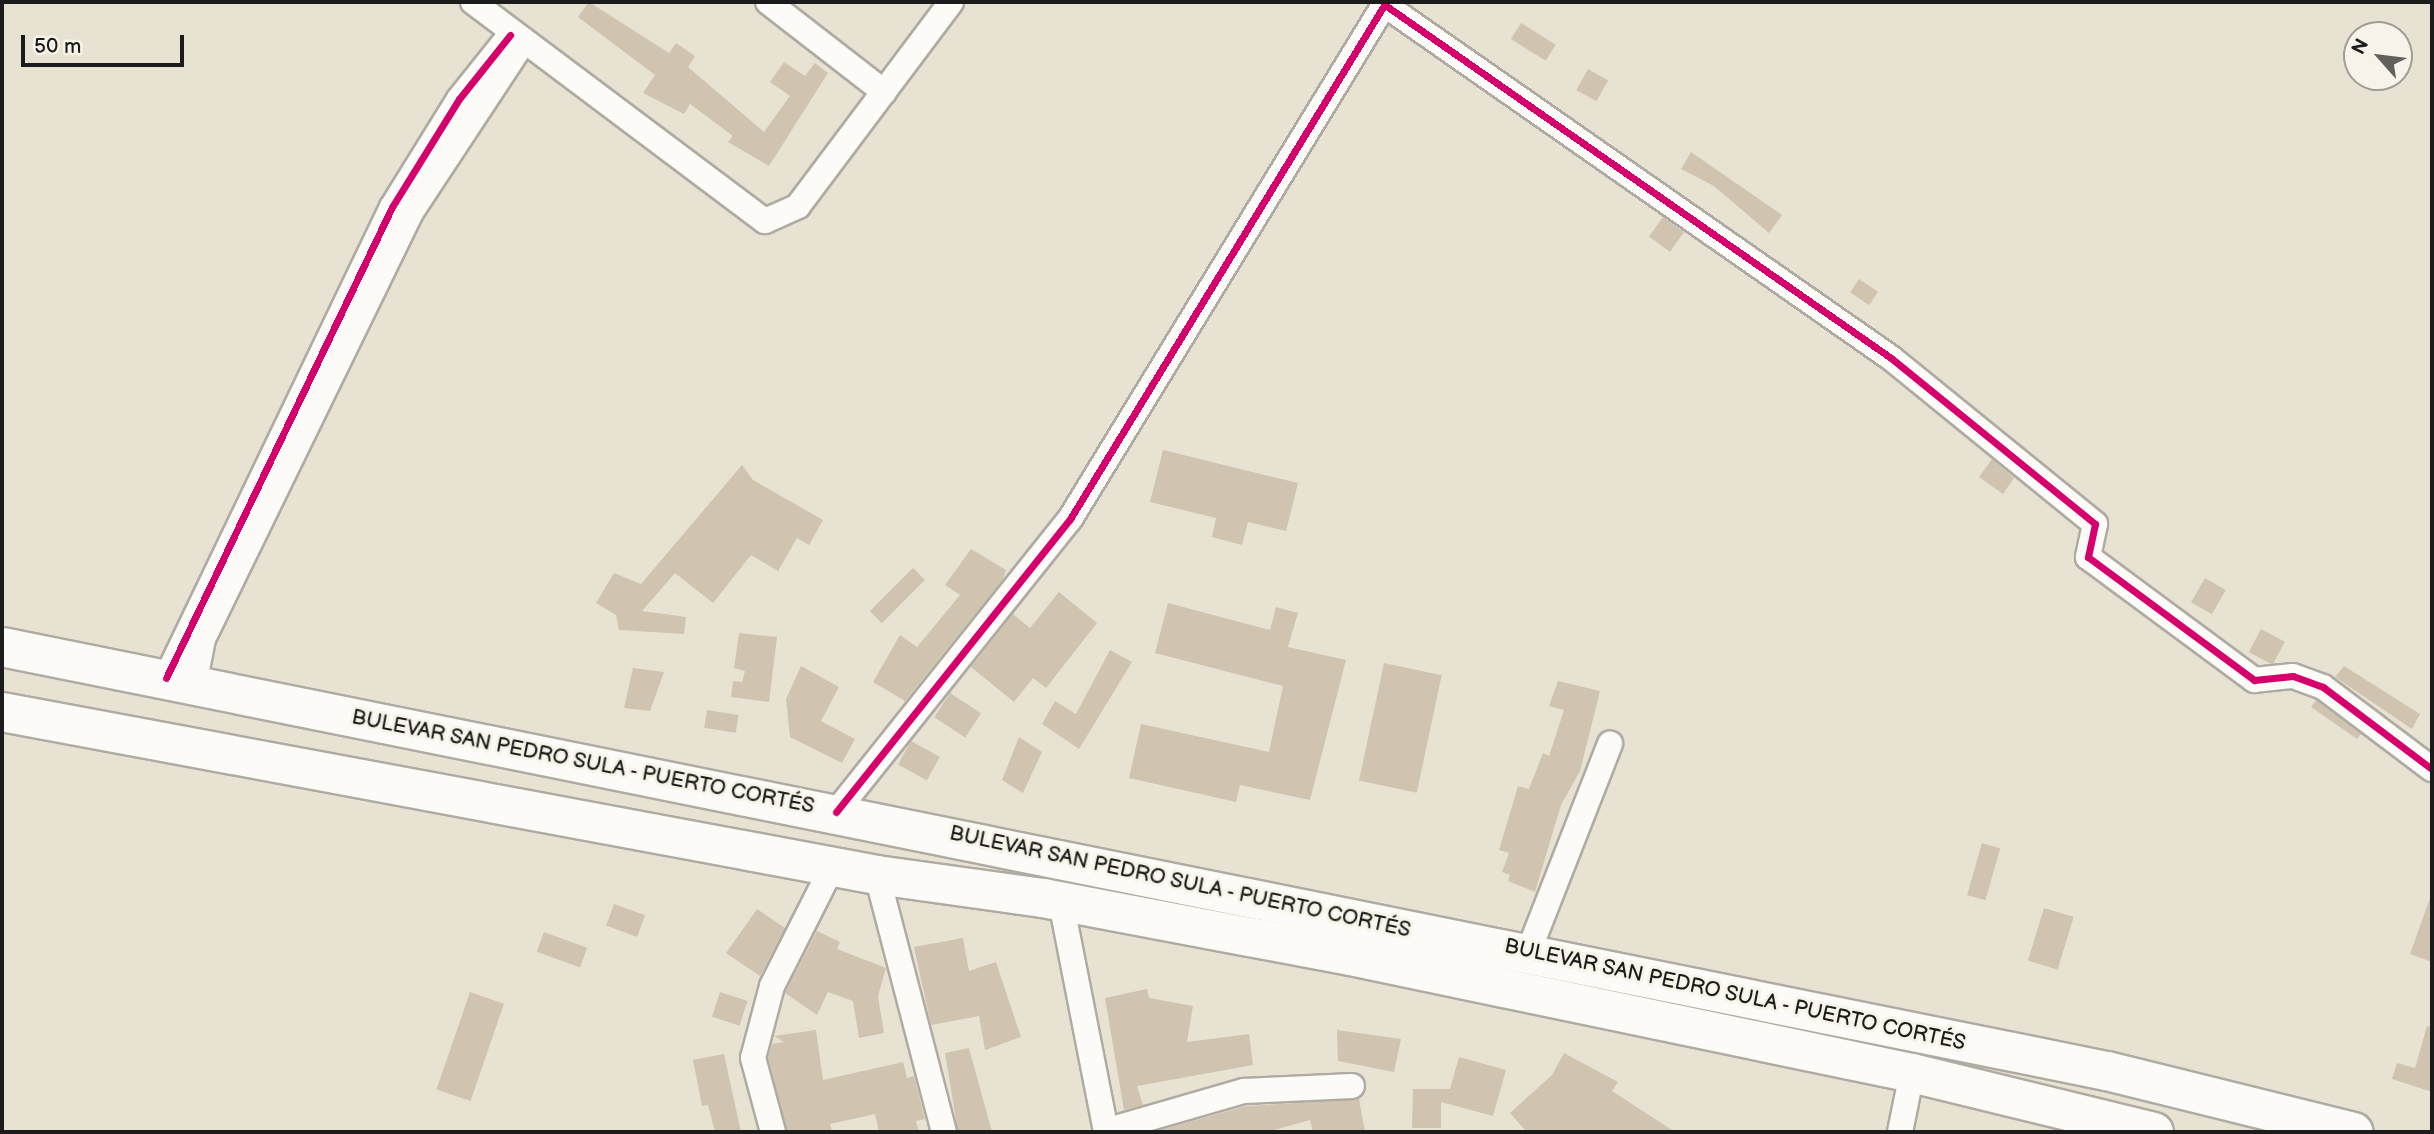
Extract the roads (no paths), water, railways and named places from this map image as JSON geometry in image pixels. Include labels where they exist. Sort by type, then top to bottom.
[{"type":"highway","name":"BULEVAR SAN PEDRO SULA - PUERTO CORTÉS","points":[[2,647],[836,812],[1528,953],[2181,1089],[2354,1132]]},
{"type":"highway","name":"BULEVAR SAN PEDRO SULA - PUERTO CORTÉS","points":[[2,712],[877,876],[1061,902],[1912,1073],[2112,1128],[2154,1132]]},
{"type":"highway","points":[[2112,1128],[2167,1107],[2181,1089]]},
{"type":"highway","points":[[2230,1132],[2239,1121],[2274,1111]]},
{"type":"street","points":[[473,2],[516,40],[765,220],[798,206],[951,2]]},
{"type":"street","points":[[768,2],[884,92]]},
{"type":"street","points":[[836,812],[1070,519],[1386,3],[1891,358],[2095,524],[2088,557],[2254,680],[2293,676],[2323,687],[2432,769]]},
{"type":"street","points":[[180,681],[410,214],[516,40]]},
{"type":"street","points":[[1528,953],[1610,744]]},
{"type":"street","points":[[773,1132],[752,1058],[772,986],[832,867]]},
{"type":"street","points":[[877,876],[944,1132]]},
{"type":"street","points":[[1061,902],[1105,1132],[1244,1091],[1352,1086]]},
{"type":"street","points":[[1900,1132],[1912,1073]]}]
